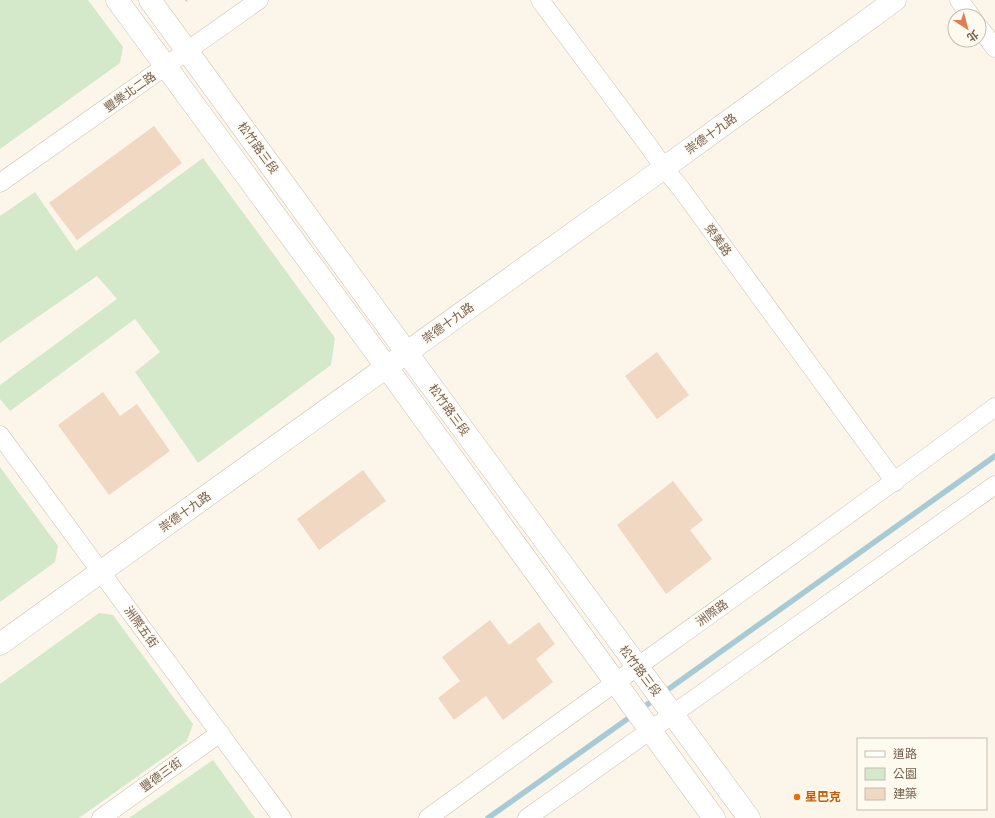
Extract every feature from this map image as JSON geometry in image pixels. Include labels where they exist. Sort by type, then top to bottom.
[{"type":"street","points":[[118,0],[714,818]]},
{"type":"street","name":"松竹路三段","points":[[150,0],[407,353],[749,818]]},
{"type":"street","name":"豐樂北二路","points":[[0,183],[259,0]]},
{"type":"street","name":"榮美路","points":[[540,0],[664,168],[682,190],[895,482]]},
{"type":"street","name":"崇德十九路","points":[[0,644],[407,353],[895,0]]},
{"type":"street","points":[[987,38],[995,48]]},
{"type":"street","name":"洲際路","points":[[428,818],[895,482],[995,407]]},
{"type":"street","name":"洲際五街","points":[[0,435],[282,818]]},
{"type":"street","points":[[527,818],[995,485]]},
{"type":"street","name":"豐德三街","points":[[101,818],[220,733]]},
{"type":"green space","points":[[0,0],[88,0],[123,47],[120,63],[0,149]]},
{"type":"green space","points":[[203,158],[335,338],[331,365],[198,463],[135,372],[160,352],[135,319],[10,411],[0,399],[0,385],[117,299],[97,276],[0,343],[0,216],[35,192],[76,251]]},
{"type":"green space","points":[[0,467],[58,546],[55,562],[0,602]]},
{"type":"green space","points":[[99,613],[113,615],[193,724],[187,741],[79,818],[0,818],[0,684]]},
{"type":"green space","points":[[213,760],[255,818],[129,818]]},
{"type":"building","points":[[154,126],[182,163],[77,240],[49,203]]},
{"type":"building","points":[[657,352],[689,395],[657,419],[625,376]]},
{"type":"building","points":[[103,392],[120,416],[137,404],[170,451],[109,495],[58,425]]},
{"type":"building","points":[[363,470],[386,501],[319,550],[297,519]]},
{"type":"building","points":[[673,481],[703,520],[690,530],[712,559],[666,594],[617,525]]},
{"type":"building","points":[[490,620],[509,645],[539,622],[555,644],[536,659],[553,682],[503,720],[486,696],[454,720],[438,698],[460,681],[442,657]]},
{"type":"waterway","points":[[663,693],[995,456]]},
{"type":"waterway","points":[[640,710],[656,698]]},
{"type":"waterway","points":[[488,818],[633,715]]},
{"type":"place","name":"星巴克","points":[[797,797]]}]
